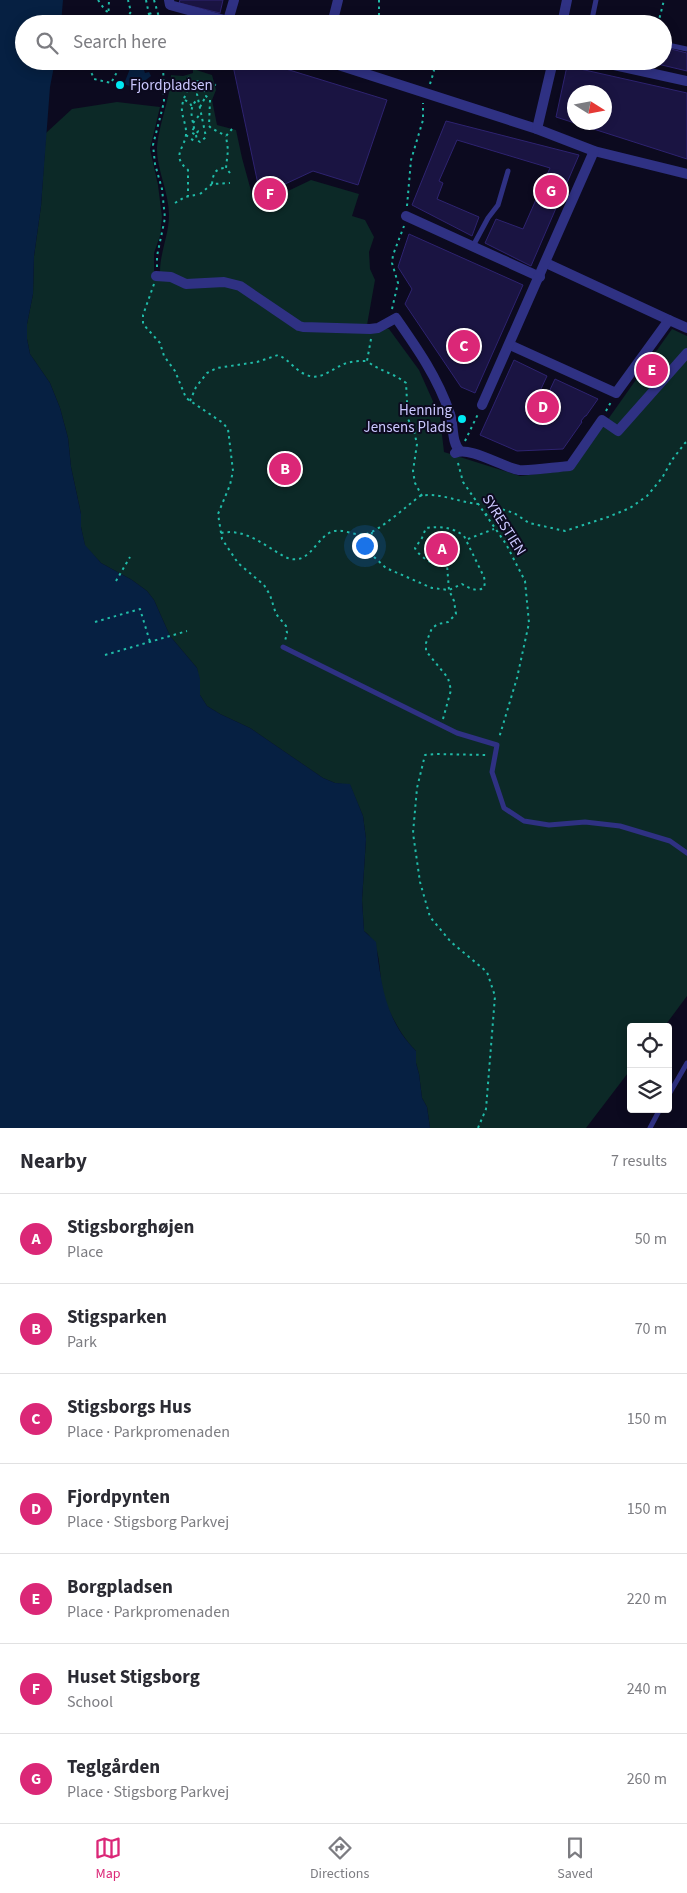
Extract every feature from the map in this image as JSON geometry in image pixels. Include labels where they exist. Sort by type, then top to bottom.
[{"type":"street","points":[[168,0],[170,5],[204,15]]},
{"type":"street","points":[[230,15],[234,0]]},
{"type":"street","points":[[334,15],[338,0]]},
{"type":"street","points":[[565,15],[567,0]]},
{"type":"street","points":[[354,70],[537,129],[594,151],[687,174]]},
{"type":"street","points":[[537,129],[552,70]]},
{"type":"street","points":[[639,70],[687,80]]},
{"type":"street","points":[[482,405],[594,151]]},
{"type":"street","points":[[406,216],[540,277]]},
{"type":"street","points":[[546,263],[687,328]]},
{"type":"street","points":[[156,276],[171,277],[186,284],[224,282],[240,286],[303,327],[370,329],[378,328],[396,318],[429,365],[451,416],[458,452],[519,470],[570,466],[602,420],[618,431],[687,353]]},
{"type":"street","points":[[510,345],[616,393],[669,320]]},
{"type":"lane","points":[[592,15],[595,0]]},
{"type":"lane","points":[[672,46],[687,49]]},
{"type":"lane","points":[[474,246],[488,218],[498,205],[508,171]]},
{"type":"lane","points":[[282,647],[457,733],[496,745],[492,772],[504,808],[524,821],[549,825],[585,822],[620,826],[670,842],[687,854]]},
{"type":"lane","points":[[672,1089],[687,1063]]},
{"type":"lane","points":[[650,1128],[658,1113]]},
{"type":"path","points":[[98,0],[104,10],[109,13]]},
{"type":"path","points":[[109,0],[109,13]]},
{"type":"path","points":[[128,0],[131,12],[128,15]]},
{"type":"path","points":[[146,0],[149,14],[154,12]]},
{"type":"path","points":[[154,0],[158,15]]},
{"type":"path","points":[[378,15],[379,0]]},
{"type":"path","points":[[660,15],[664,0]]},
{"type":"path","points":[[90,70],[94,79],[111,83],[118,70]]},
{"type":"path","points":[[163,70],[164,102],[153,145],[154,158],[162,189],[165,218],[156,261],[156,276],[143,315],[143,324],[160,343],[164,356],[175,371],[183,395],[223,423],[229,434],[233,471],[218,514],[220,533],[238,563],[261,581],[270,595],[276,614],[286,626],[287,638],[282,647]]},
{"type":"path","points":[[427,94],[434,70]]},
{"type":"path","points":[[188,77],[190,82],[182,114],[186,135],[179,153],[183,166],[188,170],[188,196]]},
{"type":"path","points":[[164,82],[200,81],[216,85]]},
{"type":"path","points":[[184,100],[190,103],[192,107],[194,128],[192,134],[196,135],[197,140],[202,142],[206,137],[200,113],[198,89],[205,90],[206,96],[200,109]]},
{"type":"path","points":[[206,96],[211,100],[209,126],[226,136]]},
{"type":"path","points":[[192,107],[198,99]]},
{"type":"path","points":[[193,124],[200,113]]},
{"type":"path","points":[[194,128],[198,131],[204,130]]},
{"type":"path","points":[[230,173],[226,168],[228,150],[226,136],[232,129]]},
{"type":"path","points":[[196,135],[198,131]]},
{"type":"path","points":[[186,135],[194,141]]},
{"type":"path","points":[[212,184],[217,170],[226,168]]},
{"type":"path","points":[[200,194],[212,184],[230,183]]},
{"type":"path","points":[[175,202],[195,195]]},
{"type":"path","points":[[367,361],[371,338],[370,329]]},
{"type":"path","points":[[190,401],[196,387],[207,373],[217,368],[257,362],[278,355],[285,358],[306,375],[314,377],[345,363],[367,361],[376,368],[398,376],[406,383],[408,419],[414,431],[417,444],[413,471],[415,483],[422,496]]},
{"type":"path","points":[[602,420],[616,393]]},
{"type":"path","points":[[458,452],[482,405]]},
{"type":"path","points":[[485,515],[498,508],[514,513],[529,523],[565,531],[608,517],[630,508],[647,496],[662,478],[684,443],[687,442]]},
{"type":"path","name":"SYRESTIEN","points":[[458,452],[463,482],[506,544],[524,582],[529,623],[517,678],[496,745]]},
{"type":"path","points":[[220,533],[231,531],[243,532],[285,557],[293,559],[309,554],[330,532],[339,530],[361,535],[372,532],[422,496],[440,496],[478,504]]},
{"type":"path","points":[[372,532],[370,548],[373,556],[386,568],[407,576],[420,584],[449,590],[462,584],[479,590],[484,588],[484,577],[464,536],[459,532],[443,526],[426,528],[422,538],[414,548],[417,553],[438,566],[450,564],[454,559],[454,553],[450,551],[449,546],[443,541],[439,541],[433,546],[434,554],[441,558],[445,557],[450,551]]},
{"type":"path","points":[[468,539],[495,528]]},
{"type":"path","points":[[449,546],[462,541]]},
{"type":"path","points":[[116,581],[130,557]]},
{"type":"path","points":[[440,725],[451,690],[448,678],[426,651],[426,643],[432,628],[438,624],[448,622],[456,614],[454,601],[449,590],[447,565]]},
{"type":"path","points":[[95,622],[140,609],[150,642]]},
{"type":"path","points":[[105,655],[187,631]]},
{"type":"path","points":[[478,1128],[486,1109],[495,996],[487,972],[451,942],[430,917],[420,882],[412,833],[417,788],[425,756],[437,754],[494,755]]},
{"type":"green space","points":[[193,70],[212,75],[216,90],[212,100],[217,125],[236,130],[253,198],[265,202],[311,180],[359,194],[352,216],[365,220],[374,237],[369,252],[370,269],[375,280],[367,325],[389,329],[419,370],[440,417],[444,452],[520,476],[572,470],[672,329],[687,336],[687,996],[667,1023],[627,1023],[627,1074],[586,1128],[430,1128],[427,1107],[422,1098],[416,1063],[416,1051],[407,1041],[387,1006],[375,946],[371,938],[364,931],[362,900],[366,839],[363,816],[350,785],[335,783],[323,778],[250,728],[207,706],[200,695],[197,668],[170,636],[154,600],[147,591],[132,580],[101,563],[85,546],[81,527],[81,514],[71,467],[68,438],[60,408],[50,383],[30,354],[27,339],[27,324],[33,294],[34,256],[41,206],[46,133],[72,109],[117,102],[160,107],[150,149],[158,185],[162,217],[160,236],[154,253],[154,272],[160,272],[169,215],[157,155],[158,138],[169,93],[171,75],[183,76],[193,73]]},
{"type":"water","points":[[0,0],[63,0],[62,15],[15,15],[15,70],[53,70],[50,87],[41,206],[34,256],[33,294],[27,324],[27,339],[30,354],[50,383],[60,408],[68,438],[71,467],[81,514],[81,527],[85,545],[101,563],[132,580],[147,591],[154,600],[170,636],[197,668],[200,679],[200,695],[207,706],[250,728],[323,778],[335,783],[350,784],[363,816],[366,839],[362,900],[364,931],[376,942],[383,987],[391,1014],[397,1027],[416,1051],[416,1063],[422,1098],[427,1107],[430,1128],[0,1128]]},
{"type":"water","points":[[129,70],[144,70],[145,73],[149,72],[151,76],[135,88],[124,84]]},
{"type":"building","points":[[180,0],[223,0],[220,13],[179,3]]},
{"type":"building","points":[[672,49],[687,53],[687,71],[672,67]]},
{"type":"building","points":[[234,70],[289,70],[387,100],[358,185],[313,171],[268,192],[259,189]]},
{"type":"building","points":[[566,70],[585,70],[687,93],[687,159],[597,130],[612,130],[612,85],[567,85],[567,121],[556,117]]},
{"type":"building","points":[[446,121],[579,155],[531,266],[485,243],[496,219],[523,229],[550,168],[457,140],[439,181],[443,183],[437,199],[479,217],[472,236],[412,205]]},
{"type":"building","points":[[409,234],[523,285],[475,393],[461,387],[405,304],[412,289],[398,267]]},
{"type":"building","points":[[514,360],[547,376],[540,391],[548,394],[555,379],[598,399],[563,449],[517,451],[480,435]]},
{"type":"place","name":"Fjordpladsen","points":[[120,85]]},
{"type":"place","name":"Teglgården","points":[[551,191]]},
{"type":"place","name":"Huset Stigsborg","points":[[270,194]]},
{"type":"place","name":"Stigsborgs Hus","points":[[464,346]]},
{"type":"place","name":"Borgpladsen","points":[[652,370]]},
{"type":"place","name":"Fjordpynten","points":[[543,407]]},
{"type":"place","name":"Henning Jensens Plads","points":[[462,419]]},
{"type":"place","name":"Stigsparken","points":[[285,469]]},
{"type":"place","name":"Stigsborghøjen","points":[[442,549]]}]
